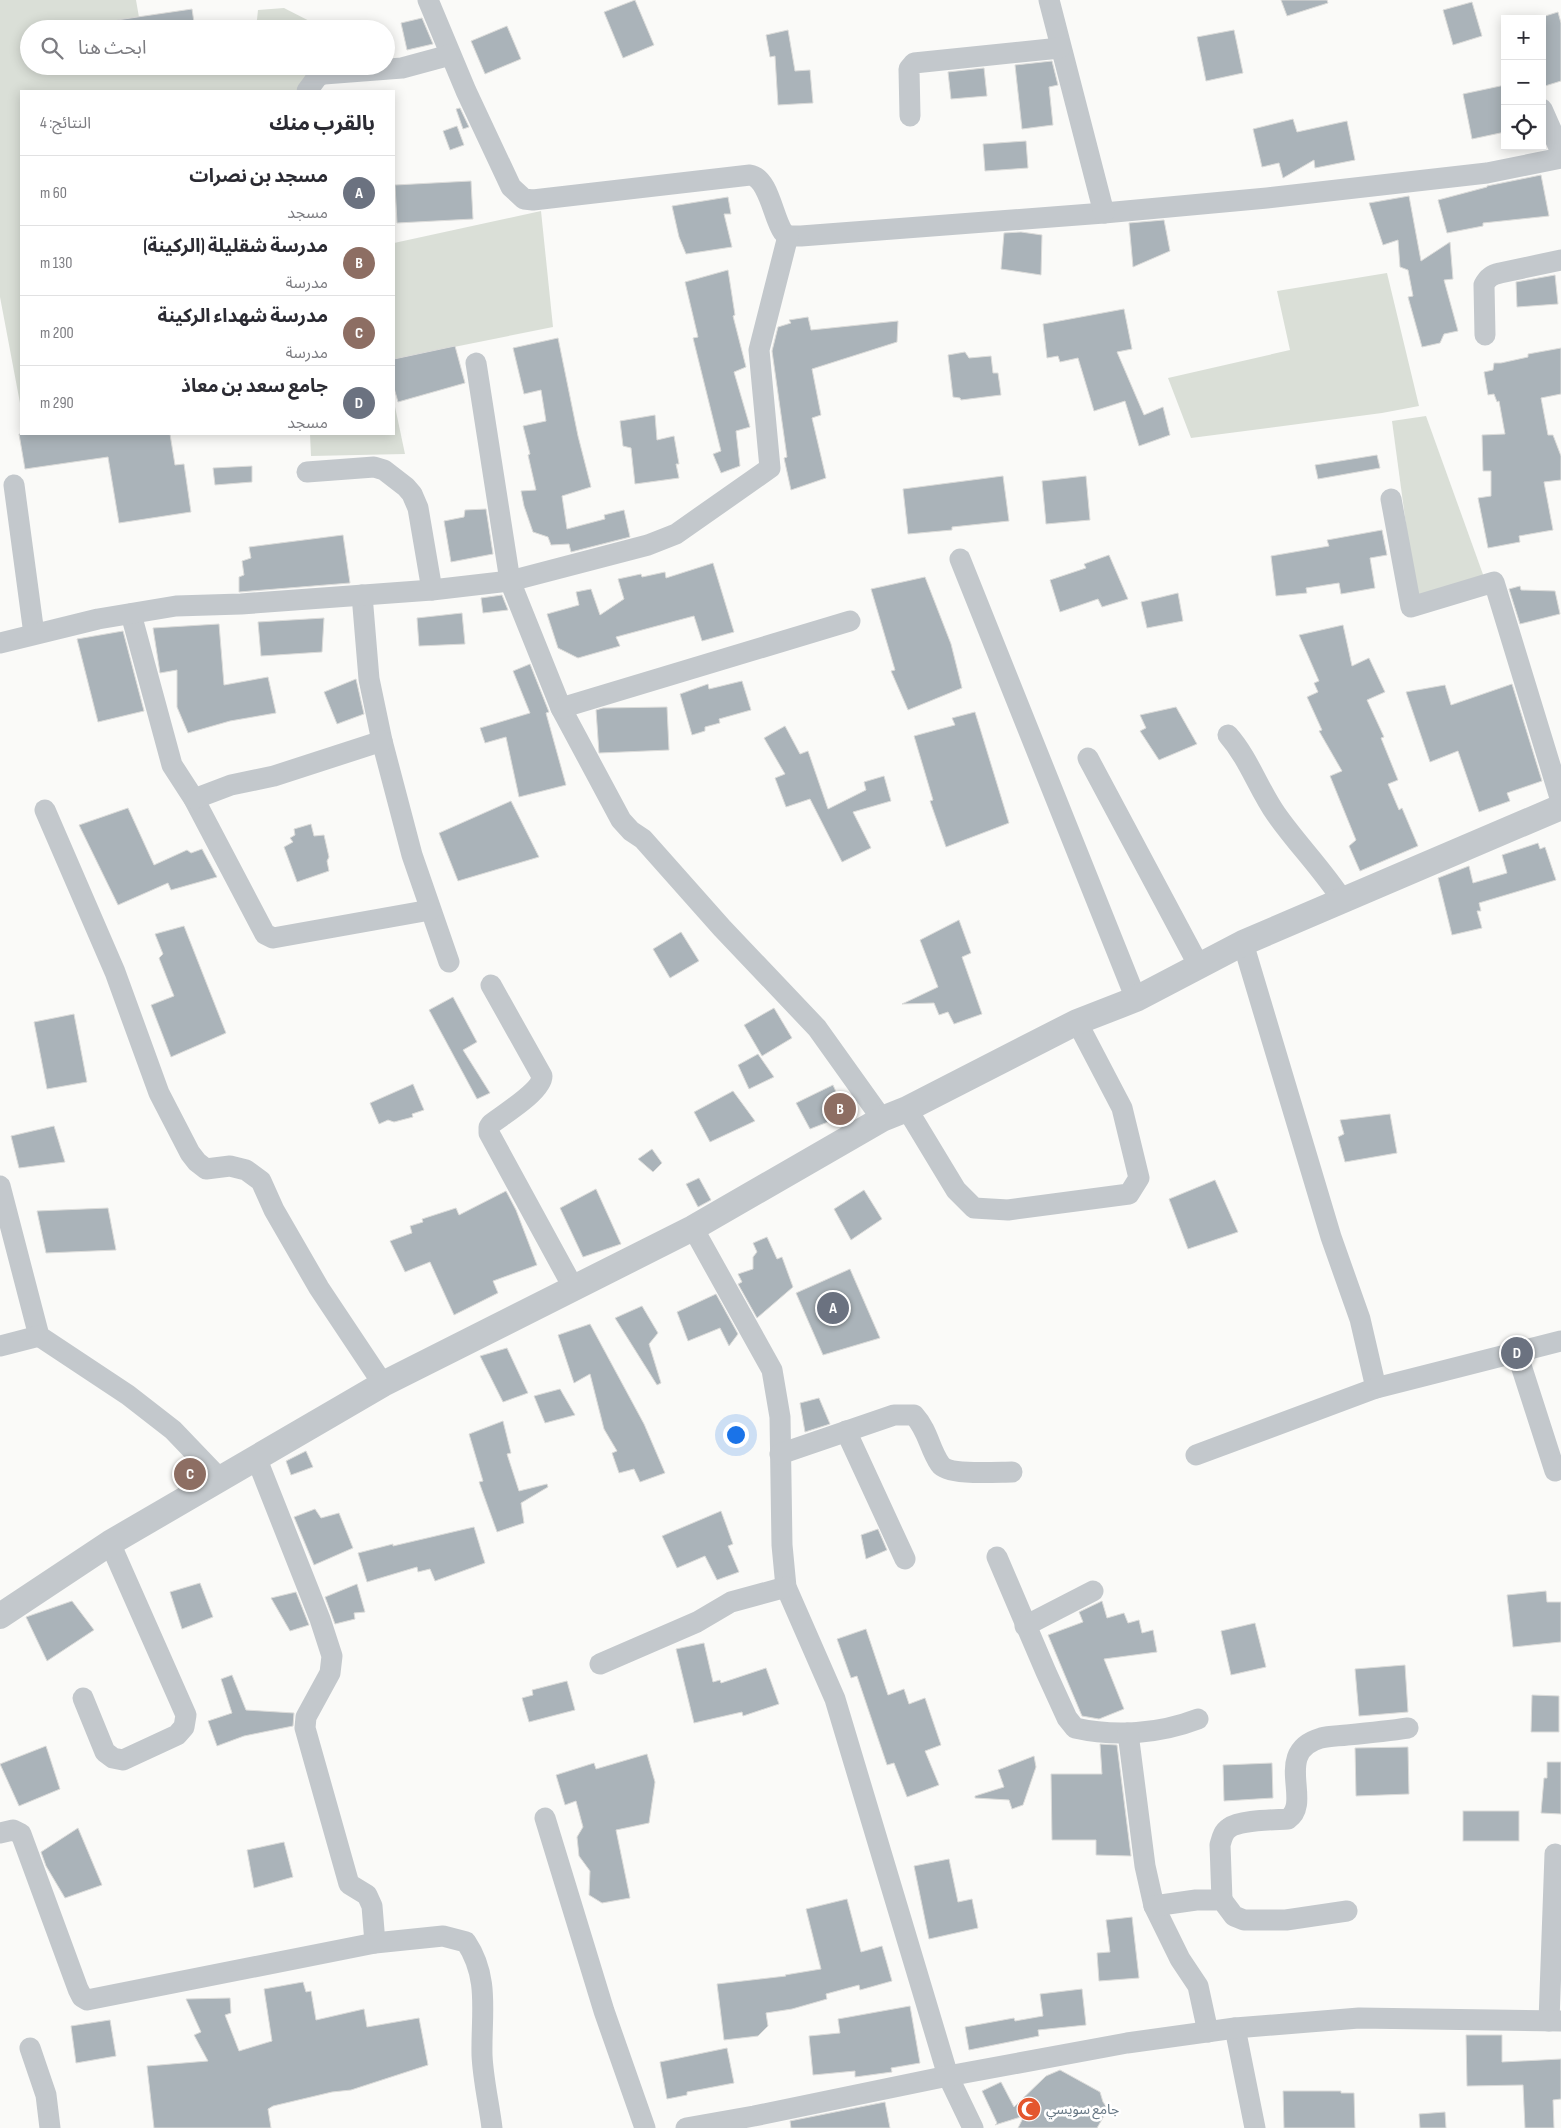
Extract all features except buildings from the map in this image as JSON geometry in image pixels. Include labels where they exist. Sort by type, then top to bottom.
[{"type":"street","points":[[428,0],[450,55],[511,187],[524,199],[533,200],[750,175],[758,178],[780,227],[788,236]]},
{"type":"street","points":[[1049,0],[1104,213]]},
{"type":"street","points":[[910,116],[909,69],[914,63],[1060,48]]},
{"type":"street","points":[[395,69],[450,55]]},
{"type":"street","points":[[308,90],[318,76],[321,75]]},
{"type":"street","points":[[1546,119],[1561,152]]},
{"type":"street","points":[[788,236],[1104,213],[1268,198],[1487,173],[1561,158]]},
{"type":"street","points":[[0,643],[98,619],[176,606],[241,604],[432,590],[510,581],[648,545],[676,534],[770,468],[759,350],[788,236]]},
{"type":"street","points":[[1485,335],[1484,285],[1492,275],[1561,260]]},
{"type":"street","points":[[476,364],[510,581],[561,708],[621,820],[643,840],[816,1028],[882,1119]]},
{"type":"street","points":[[307,472],[374,467],[384,470],[406,487],[412,494],[418,508],[432,590]]},
{"type":"street","points":[[14,485],[34,634]]},
{"type":"street","points":[[1391,499],[1411,607],[1494,582],[1561,801]]},
{"type":"street","points":[[960,559],[1136,999]]},
{"type":"street","points":[[362,595],[369,679],[382,741],[412,855],[449,962]]},
{"type":"street","points":[[131,614],[172,765],[194,799],[267,936],[272,938],[430,910]]},
{"type":"street","points":[[561,708],[850,621]]},
{"type":"street","points":[[1228,735],[1247,760],[1266,799],[1277,816],[1343,901]]},
{"type":"street","points":[[194,799],[231,785],[274,776],[382,741]]},
{"type":"street","points":[[1088,758],[1199,966]]},
{"type":"street","points":[[0,1616],[110,1542],[383,1384],[693,1228],[882,1119],[907,1109],[1077,1022],[1136,999],[1243,943],[1561,807]]},
{"type":"street","points":[[45,810],[115,972],[159,1093],[190,1153],[196,1162],[206,1168],[230,1166],[246,1170],[261,1181],[274,1210],[320,1288],[383,1384]]},
{"type":"street","points":[[1243,943],[1328,1228],[1360,1319],[1376,1388]]},
{"type":"street","points":[[491,985],[542,1076],[542,1081],[534,1090],[491,1124],[488,1127],[488,1133],[573,1288]]},
{"type":"street","points":[[907,1109],[956,1190],[974,1208],[1008,1210],[1130,1194],[1139,1178],[1122,1108],[1077,1022]]},
{"type":"street","points":[[0,1186],[39,1336],[128,1395],[158,1418],[173,1430],[220,1478]]},
{"type":"street","points":[[693,1228],[772,1370],[780,1417],[782,1545],[786,1587],[835,1699],[948,2076],[974,2128]]},
{"type":"street","points":[[0,1346],[39,1336]]},
{"type":"street","points":[[1196,1455],[1376,1388],[1561,1341]]},
{"type":"street","points":[[1517,1353],[1554,1445],[1555,1471]]},
{"type":"street","points":[[780,1454],[894,1415],[914,1416],[924,1426],[940,1465],[950,1470],[968,1472],[1012,1472]]},
{"type":"street","points":[[846,1431],[905,1559]]},
{"type":"street","points":[[256,1456],[320,1619],[332,1656],[330,1673],[306,1717],[305,1728],[348,1884],[367,1895],[372,1906],[374,1943]]},
{"type":"street","points":[[83,1698],[105,1752],[113,1758],[123,1760],[177,1735],[184,1727],[186,1715],[110,1542]]},
{"type":"street","points":[[997,1557],[1025,1626],[1070,1724],[1075,1728],[1083,1730],[1147,1733],[1179,1727],[1198,1719]]},
{"type":"street","points":[[600,1664],[697,1622],[731,1602],[786,1587]]},
{"type":"street","points":[[1025,1626],[1093,1592]]},
{"type":"street","points":[[1347,1911],[1286,1920],[1244,1920],[1234,1916],[1222,1900],[1220,1845],[1222,1836],[1227,1829],[1235,1824],[1288,1819],[1291,1816],[1296,1803],[1294,1766],[1301,1750],[1320,1738],[1408,1728]]},
{"type":"street","points":[[1128,1733],[1145,1866],[1154,1906],[1180,1959],[1198,1986],[1208,2032]]},
{"type":"street","points":[[545,1818],[604,2011],[645,2128]]},
{"type":"street","points":[[0,1833],[13,1830],[21,1834],[78,1989],[82,1998],[87,2000],[374,1943],[443,1936],[466,1942],[478,1963],[484,2008],[482,2055],[492,2128]]},
{"type":"street","points":[[686,2128],[1127,2043],[1234,2028],[1359,2018],[1555,2021],[1555,1854]]},
{"type":"street","points":[[1154,1906],[1196,1900],[1222,1900]]},
{"type":"street","points":[[1234,2028],[1255,2128]]},
{"type":"street","points":[[30,2048],[46,2095],[50,2128]]},
{"type":"shaded area","points":[[0,0],[136,0],[139,20],[20,20],[20,75],[326,75],[308,90],[20,90],[20,403],[0,297]]},
{"type":"shaded area","points":[[284,8],[307,20],[257,20],[258,10]]},
{"type":"shaded area","points":[[541,211],[553,327],[395,359],[395,243]]},
{"type":"shaded area","points":[[1387,273],[1419,406],[1382,413],[1191,438],[1168,378],[1290,350],[1277,291]]},
{"type":"shaded area","points":[[395,407],[405,454],[311,456],[310,435],[395,435]]},
{"type":"shaded area","points":[[1426,416],[1485,580],[1416,599],[1392,421]]},
{"type":"place","name":"مدرسة شقليلة (الركينة)","points":[[840,1109]]},
{"type":"place","name":"مسجد بن نصرات","points":[[833,1308]]},
{"type":"place","name":"جامع سعد بن معاذ","points":[[1517,1353]]},
{"type":"place","name":"مدرسة شهداء الركينة","points":[[190,1474]]},
{"type":"place","name":"جامع سويسي","points":[[1029,2109]]}]
